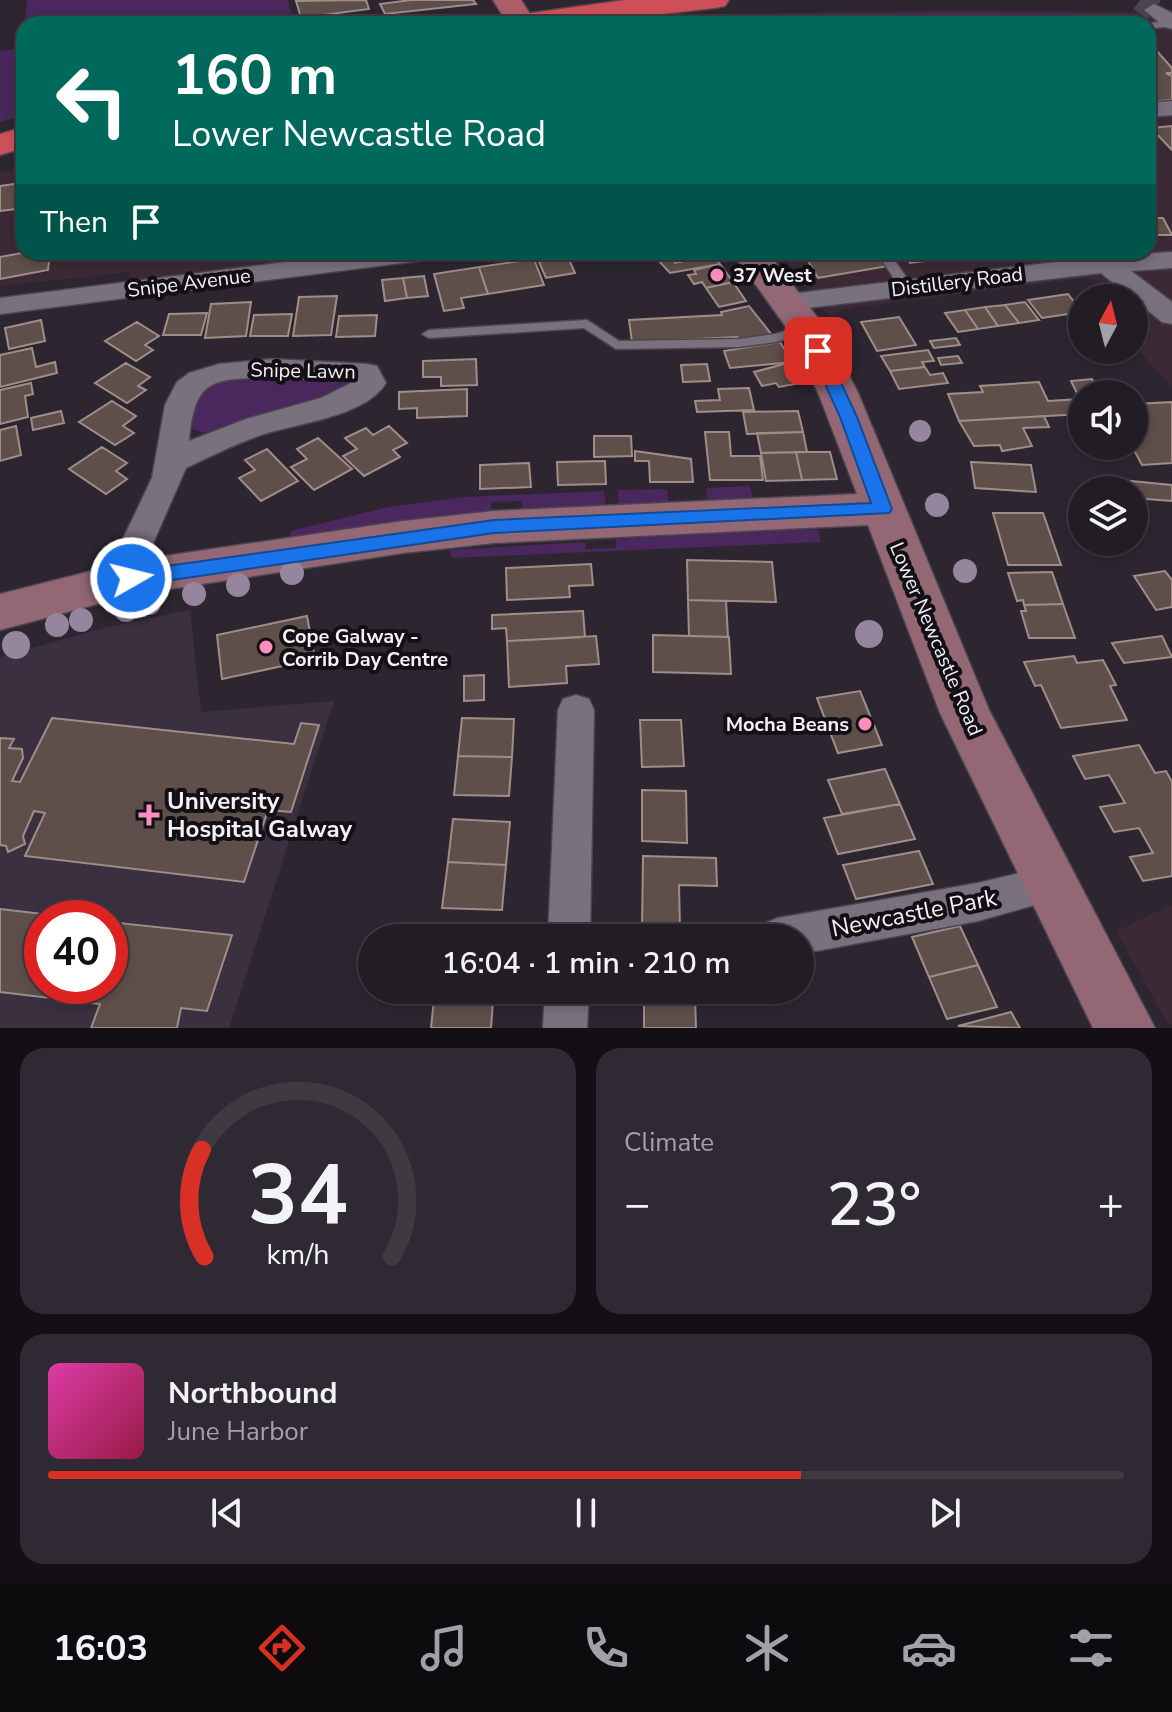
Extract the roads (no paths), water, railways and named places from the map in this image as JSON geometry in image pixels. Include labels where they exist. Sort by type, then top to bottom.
[{"type":"highway","points":[[574,16],[715,0]]},
{"type":"main road","name":"Lower Newcastle Road","points":[[756,260],[799,316],[839,395],[952,685],[1049,884],[1125,1028]]},
{"type":"main road","points":[[0,612],[131,578],[494,527],[883,509]]},
{"type":"street","name":"Snipe Avenue","points":[[0,306],[363,260]]},
{"type":"street","name":"Distillery Road","points":[[799,316],[906,287],[1060,260]]},
{"type":"street","points":[[1102,260],[1172,316]]},
{"type":"street","name":"Snipe Lawn","points":[[131,578],[138,541],[168,478],[185,393],[204,377],[238,370],[348,370],[367,373],[372,383],[360,393],[330,406],[225,437],[172,462]]},
{"type":"street","points":[[569,924],[576,710]]},
{"type":"street","name":"Newcastle Park","points":[[814,932],[978,902],[1049,884]]},
{"type":"street","points":[[565,1028],[566,1004]]},
{"type":"lane","points":[[888,260],[906,287]]},
{"type":"lane","points":[[429,334],[587,324],[616,345],[739,343],[776,338],[799,316]]},
{"type":"tunnel","points":[[1140,0],[1154,10]]},
{"type":"place","name":"37 West","points":[[717,275]]},
{"type":"place","name":"Cope Galway - Corrib Day Centre","points":[[266,647]]},
{"type":"place","name":"Mocha Beans","points":[[865,724]]},
{"type":"place","name":"University Hospital Galway","points":[[149,815]]}]
